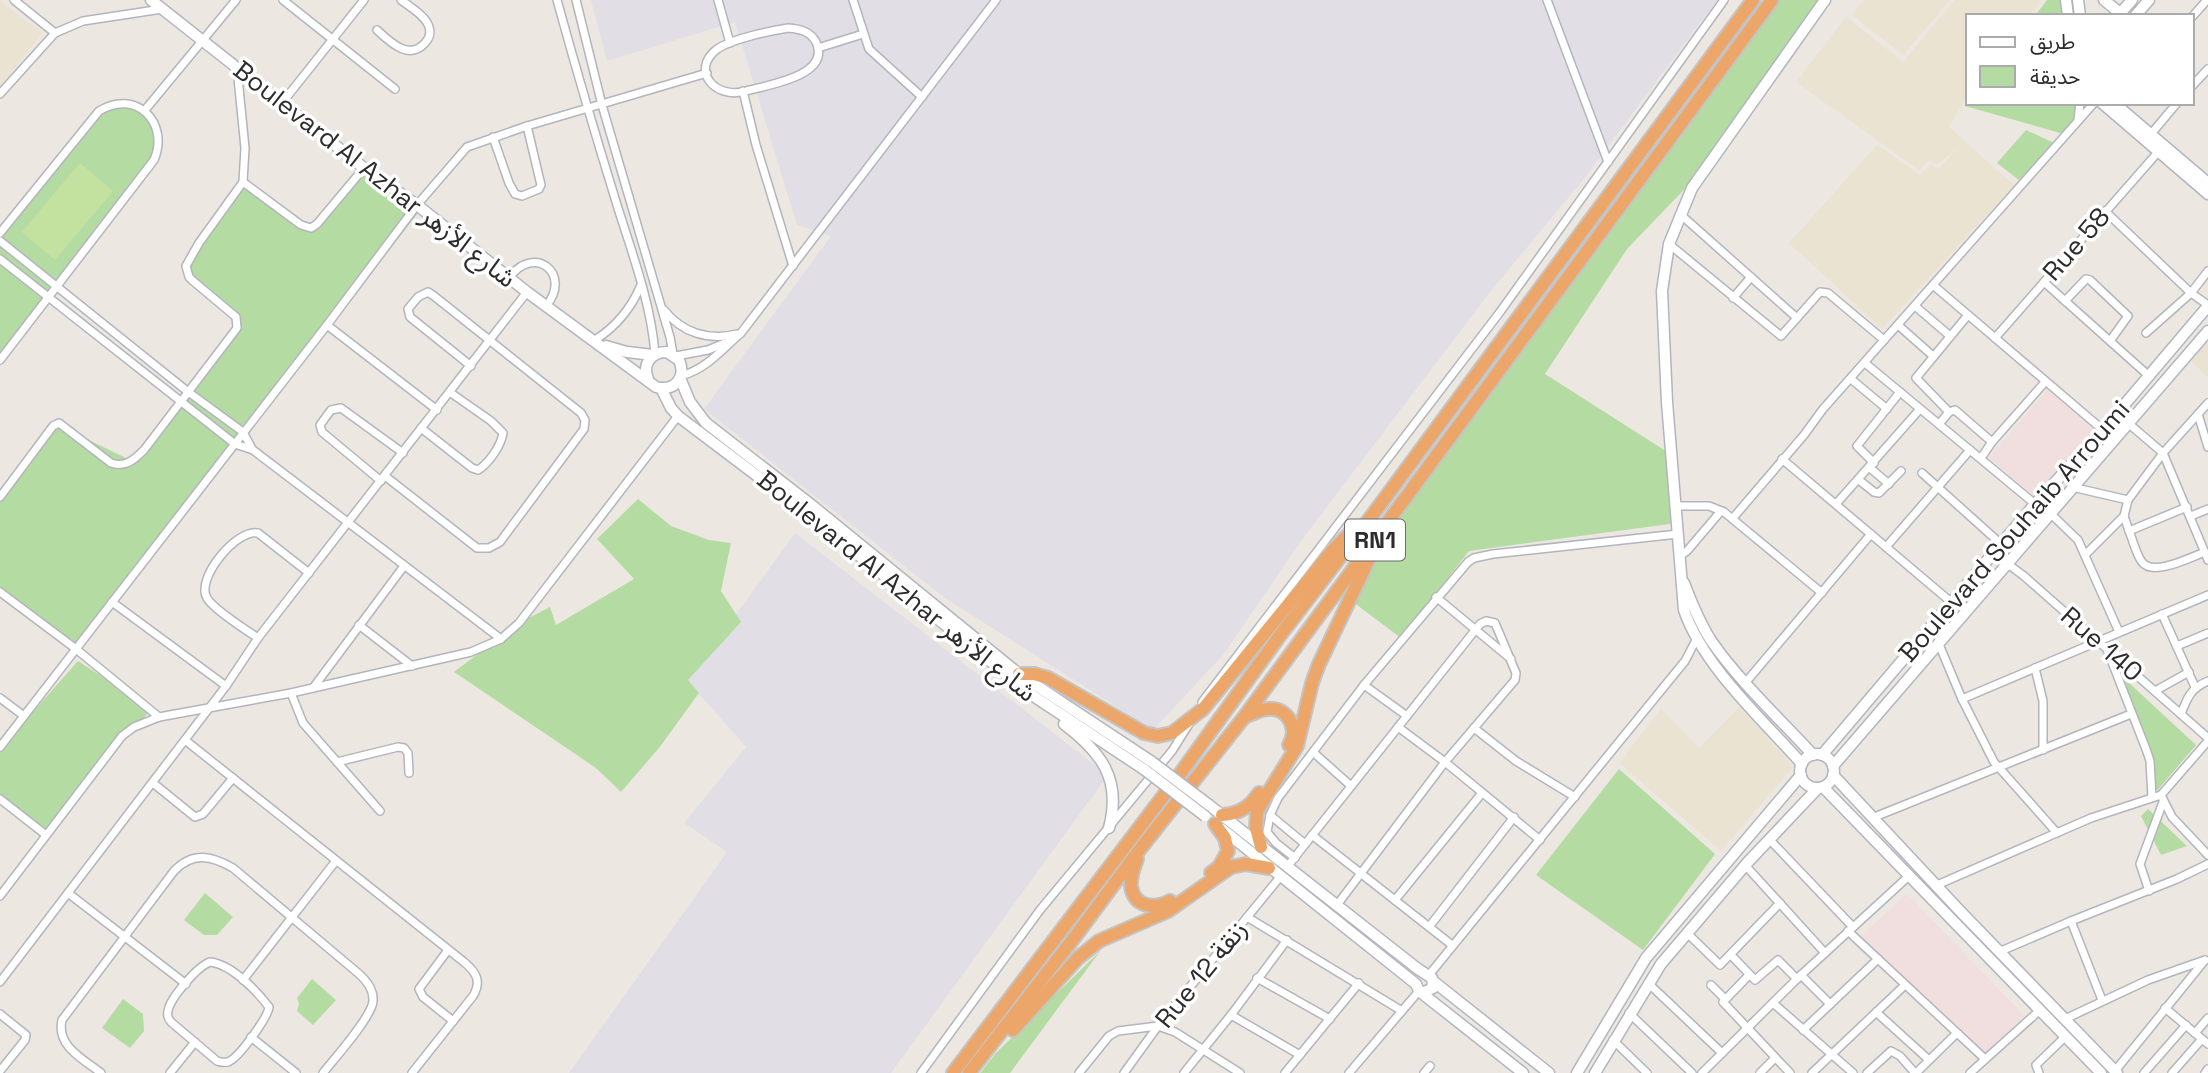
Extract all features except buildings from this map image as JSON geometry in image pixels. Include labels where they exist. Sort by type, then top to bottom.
[{"type":"highway","name":"RN1","points":[[953,1073],[1374,513],[1753,0]]},
{"type":"highway","name":"RN1","points":[[970,1073],[1245,716],[1772,0]]},
{"type":"highway","points":[[1258,851],[1257,811],[1297,746],[1309,692],[1319,664],[1367,563],[1448,442]]},
{"type":"highway","points":[[1019,674],[1048,678],[1144,733],[1163,736],[1172,733],[1192,719],[1211,700],[1331,552],[1374,513]]},
{"type":"highway","points":[[1140,849],[1130,885],[1141,903],[1150,907],[1161,906],[1219,867],[1226,858],[1227,845],[1214,818],[1241,811],[1255,799],[1293,740],[1292,722],[1278,710],[1269,709],[1245,716]]},
{"type":"highway","points":[[970,1073],[1078,958],[1099,941],[1168,911],[1231,867],[1246,864],[1269,869]]},
{"type":"street","points":[[14,0],[55,33]]},
{"type":"street","name":"Boulevard Al Azhar شارع الأزهر","points":[[151,0],[364,168],[527,292],[648,379]]},
{"type":"street","points":[[145,110],[236,0]]},
{"type":"street","points":[[283,0],[395,89]]},
{"type":"street","points":[[282,103],[364,0]]},
{"type":"street","points":[[377,30],[399,48],[411,51],[425,43],[430,35],[429,26],[401,0]]},
{"type":"street","points":[[557,0],[641,284],[654,355],[645,369],[648,379],[661,388],[673,386],[681,377],[701,369],[739,335],[996,0]]},
{"type":"street","points":[[576,0],[602,105],[674,355],[681,365],[681,377]]},
{"type":"street","points":[[718,0],[730,43]]},
{"type":"street","points":[[852,0],[863,34],[874,56],[922,97]]},
{"type":"street","points":[[1547,0],[1608,162]]},
{"type":"street","points":[[921,1073],[1040,911],[1172,751],[1216,681],[1500,312],[1724,0]]},
{"type":"street","points":[[1577,1073],[1646,958],[1801,775],[1802,764],[1754,712],[1703,650],[1684,610],[1667,402],[1662,290],[1669,244],[1692,188],[1825,0]]},
{"type":"street","points":[[2104,0],[2118,14]]},
{"type":"street","points":[[2120,14],[2132,0]]},
{"type":"street","points":[[2137,14],[2149,0]]},
{"type":"street","points":[[2194,15],[2207,0]]},
{"type":"street","points":[[0,94],[55,33],[83,21],[163,9]]},
{"type":"street","points":[[788,28],[811,35],[818,48],[816,62],[808,71],[743,92],[721,92],[712,85],[707,74],[707,62],[715,50],[730,43],[788,28]]},
{"type":"street","points":[[818,48],[863,34]]},
{"type":"street","points":[[0,497],[55,424],[62,424],[111,463],[121,465],[131,462],[144,450],[237,328],[235,315],[189,276],[186,266],[199,243],[243,182],[245,148],[237,68]]},
{"type":"street","points":[[2194,84],[2208,69]]},
{"type":"street","points":[[0,747],[327,325],[416,205],[467,147],[527,126],[707,74]]},
{"type":"street","points":[[2201,77],[2208,83]]},
{"type":"street","points":[[743,92],[756,145],[793,266]]},
{"type":"street","points":[[0,233],[99,111],[109,105],[127,103],[145,110],[159,137],[154,160],[0,360]]},
{"type":"street","points":[[2077,125],[2080,105]]},
{"type":"street","points":[[1733,518],[1884,340],[2092,105]]},
{"type":"street","points":[[2104,105],[2208,194]]},
{"type":"street","points":[[2117,105],[2208,183]]},
{"type":"street","points":[[2151,134],[2175,105]]},
{"type":"street","points":[[493,137],[515,194],[529,194],[541,185],[527,126]]},
{"type":"street","name":"Rue 58","points":[[1995,338],[2159,151]]},
{"type":"street","points":[[243,182],[301,225],[311,228],[364,168]]},
{"type":"street","points":[[2105,211],[2208,306]]},
{"type":"street","points":[[1680,214],[1797,318]]},
{"type":"street","points":[[0,242],[187,391],[243,432],[253,450]]},
{"type":"street","points":[[1669,244],[1781,336],[1820,292],[1828,293],[1884,340]]},
{"type":"street","points":[[0,260],[179,402],[235,444],[253,450],[500,639]]},
{"type":"street","points":[[509,278],[525,263],[532,261],[546,266],[552,272],[556,286],[555,293],[546,306]]},
{"type":"street","points":[[2146,333],[2191,293],[2208,271]]},
{"type":"street","points":[[1733,298],[1751,278]]},
{"type":"street","points":[[2065,301],[2080,284],[2086,279],[2090,280],[2128,316],[2110,341]]},
{"type":"street","points":[[2044,282],[2149,376]]},
{"type":"street","points":[[598,343],[618,322],[641,284]]},
{"type":"street","points":[[1933,285],[2103,430]]},
{"type":"street","points":[[402,453],[341,408],[331,410],[320,425],[322,432],[477,548],[489,548],[500,542],[585,424],[581,413],[428,292],[421,294],[408,310],[410,317],[471,366]]},
{"type":"street","points":[[0,982],[210,708],[258,638],[527,292]]},
{"type":"street","points":[[661,305],[682,327],[696,334],[719,337],[739,335]]},
{"type":"street","points":[[1915,306],[1950,336]]},
{"type":"street","name":"Boulevard Souhaib Arroumi","points":[[1818,755],[2208,306]]},
{"type":"street","points":[[1950,412],[1916,380],[1968,315]]},
{"type":"street","points":[[327,325],[437,410]]},
{"type":"street","points":[[1898,325],[1933,356]]},
{"type":"street","name":"Boulevard Souhaib Arroumi","points":[[1833,771],[1938,642],[2208,331]]},
{"type":"street","points":[[654,355],[708,350],[739,335]]},
{"type":"street","name":"Boulevard Al Azhar شارع الأزهر","points":[[598,343],[627,352],[654,355]]},
{"type":"street","points":[[1865,363],[2035,504]]},
{"type":"street","name":"Boulevard Al Azhar شارع الأزهر","points":[[681,377],[690,402],[706,423],[1019,674],[1149,766]]},
{"type":"street","points":[[1851,379],[1887,409]]},
{"type":"street","points":[[1981,458],[2045,382]]},
{"type":"street","name":"Boulevard Al Azhar شارع الأزهر","points":[[661,388],[670,408],[678,416],[809,515],[1032,695],[1149,766]]},
{"type":"street","points":[[1889,484],[1857,446],[1900,392]]},
{"type":"street","points":[[421,428],[472,468],[481,469],[488,461],[503,438],[503,433],[491,421],[451,393]]},
{"type":"street","points":[[2086,554],[2124,516],[2128,500],[2163,453],[2208,403]]},
{"type":"street","points":[[1836,504],[1920,409]]},
{"type":"street","points":[[1940,423],[1950,412],[1958,411],[1992,442]]},
{"type":"street","points":[[2198,414],[2208,447]]},
{"type":"street","points":[[0,896],[122,736],[134,727],[159,717],[291,693],[471,652],[500,639],[519,623],[678,416]]},
{"type":"street","points":[[2124,516],[2143,563],[2148,567],[2159,569],[2206,556],[2163,453],[2128,424]]},
{"type":"street","points":[[1886,547],[1970,450]]},
{"type":"street","points":[[1782,458],[1951,602]]},
{"type":"street","points":[[1859,480],[1874,492],[1883,491],[1901,471]]},
{"type":"street","points":[[1922,473],[2001,544]]},
{"type":"street","points":[[2071,487],[2128,500]]},
{"type":"street","points":[[1676,506],[1709,506],[1733,518],[1822,593]]},
{"type":"street","points":[[2129,531],[2187,507]]},
{"type":"street","points":[[2190,516],[2208,509]]},
{"type":"street","points":[[1680,556],[1721,511]]},
{"type":"street","points":[[2050,513],[2078,540],[2119,632]]},
{"type":"street","points":[[258,638],[211,603],[205,594],[205,580],[226,550],[240,536],[258,533],[309,573]]},
{"type":"street","points":[[1295,858],[1268,834],[1270,815],[1278,798],[1364,685],[1468,562],[1483,555],[1678,534]]},
{"type":"street","points":[[1746,682],[1871,534]]},
{"type":"street","name":"Rue 140","points":[[1993,553],[2097,640],[2208,740]]},
{"type":"street","points":[[313,688],[404,566]]},
{"type":"street","points":[[1682,580],[1706,632],[1746,682],[1818,755],[1829,759],[1833,771],[1872,817],[2116,1072],[2206,958]]},
{"type":"street","points":[[0,593],[76,649],[159,717]]},
{"type":"street","points":[[1436,597],[1511,659]]},
{"type":"street","points":[[1962,699],[2097,640],[2207,598]]},
{"type":"street","points":[[112,602],[226,686]]},
{"type":"street","points":[[2162,614],[2196,687]]},
{"type":"street","points":[[1287,867],[1475,631],[1486,621],[1495,623],[1511,659],[1516,674],[1515,680],[1445,762],[1337,905]]},
{"type":"street","points":[[359,625],[412,666]]},
{"type":"street","points":[[1419,989],[1430,991],[1429,977],[1452,945],[1685,661],[1696,640],[1706,632]]},
{"type":"street","points":[[2177,646],[2208,633]]},
{"type":"street","points":[[1938,642],[1962,699],[1998,768],[2057,832]]},
{"type":"street","points":[[1685,661],[1713,643]]},
{"type":"street","points":[[2106,649],[2150,761],[2159,798],[2172,817],[2208,855]]},
{"type":"street","points":[[994,664],[1018,689],[1088,743],[1101,759],[1110,778],[1113,798],[1109,828]]},
{"type":"street","points":[[2035,668],[2043,701],[2043,750]]},
{"type":"street","points":[[2155,691],[2189,673]]},
{"type":"street","points":[[2180,714],[2189,694],[2208,681]]},
{"type":"street","points":[[1364,685],[1407,716]]},
{"type":"street","points":[[291,693],[303,723],[380,811]]},
{"type":"street","points":[[0,698],[24,716]]},
{"type":"street","points":[[1872,817],[2131,714]]},
{"type":"street","points":[[1398,727],[1540,839]]},
{"type":"street","points":[[1474,728],[1516,761],[1574,797]]},
{"type":"street","points":[[185,740],[472,969],[478,988],[412,1073]]},
{"type":"street","points":[[2149,891],[2140,864],[2159,798],[2208,740]]},
{"type":"street","points":[[337,762],[398,747],[404,748],[408,753],[409,773]]},
{"type":"street","points":[[1313,752],[1351,786]]},
{"type":"street","points":[[1802,764],[1818,755]]},
{"type":"street","points":[[1149,766],[1209,805],[1214,818]]},
{"type":"street","points":[[1149,766],[1258,851],[1287,867],[1337,905],[1549,1073]]},
{"type":"street","points":[[1595,1073],[1648,983],[1686,933],[1769,839],[1820,787],[1829,782],[1833,771]]},
{"type":"street","points":[[1801,775],[1807,785],[1820,787],[1910,875],[2101,1073]]},
{"type":"street","points":[[153,783],[195,817],[203,814],[233,778]]},
{"type":"street","points":[[1395,900],[1482,793]]},
{"type":"street","points":[[1937,886],[2112,810],[2159,798]]},
{"type":"street","points":[[0,799],[46,835]]},
{"type":"street","points":[[1270,815],[1305,845]]},
{"type":"street","points":[[1429,927],[1514,817]]},
{"type":"street","points":[[1312,835],[1452,945]]},
{"type":"street","points":[[1769,839],[1878,959],[1985,1059]]},
{"type":"street","points":[[1258,851],[1269,869],[1519,1072]]},
{"type":"street","points":[[101,1073],[68,1047],[61,1035],[60,1027],[67,1010],[174,871],[197,856],[218,860],[233,868],[365,979],[373,997],[369,1012],[323,1073]]},
{"type":"street","points":[[243,980],[335,862]]},
{"type":"street","points":[[2001,951],[2208,864]]},
{"type":"street","points":[[1745,865],[1825,953]]},
{"type":"street","points":[[1702,1073],[1799,977],[1910,875]]},
{"type":"street","name":"Rue 12 زنقة","points":[[1124,1073],[1158,1026],[1280,877]]},
{"type":"street","points":[[68,893],[186,984]]},
{"type":"street","points":[[1686,933],[1720,965],[1780,903]]},
{"type":"street","points":[[1247,917],[1402,1011]]},
{"type":"street","points":[[2071,921],[2102,1000]]},
{"type":"street","points":[[1184,1073],[1287,940]]},
{"type":"street","points":[[447,950],[419,989],[423,997],[453,1021]]},
{"type":"street","points":[[1731,955],[1749,975],[1758,979],[1778,960],[1830,1004]]},
{"type":"street","points":[[2065,1019],[2102,1000],[2206,958]]},
{"type":"street","points":[[1803,1030],[1878,959]]},
{"type":"street","points":[[210,962],[225,966],[243,980],[269,1007],[266,1016],[235,1057],[225,1062],[217,1061],[171,1022],[168,1016],[170,1004],[201,965],[210,962]]},
{"type":"street","points":[[1724,998],[1749,975]]},
{"type":"street","points":[[1419,989],[1416,980],[1429,977]]},
{"type":"street","points":[[1257,978],[1330,1019]]},
{"type":"street","points":[[1285,1073],[1359,983]]},
{"type":"street","points":[[1648,983],[1722,1053]]},
{"type":"street","points":[[1712,985],[1724,998],[1724,1006],[1790,1073]]},
{"type":"street","points":[[1812,1073],[1905,985]]},
{"type":"street","points":[[1352,1072],[1419,989]]},
{"type":"street","points":[[1773,1003],[1853,1073]]},
{"type":"street","points":[[2165,1008],[2202,1038]]},
{"type":"street","points":[[1970,1073],[2040,1010]]},
{"type":"street","points":[[1876,1012],[1929,1060]]},
{"type":"street","points":[[1629,1013],[1692,1073]]},
{"type":"street","points":[[0,1014],[26,1035],[0,1071]]},
{"type":"street","points":[[1231,1015],[1300,1055]]},
{"type":"street","points":[[2172,1073],[2202,1038],[2208,1018]]},
{"type":"street","points":[[2144,1073],[2186,1025]]},
{"type":"street","points":[[1079,1073],[1109,1036],[1118,1031],[1158,1026],[1175,1032],[1240,1073]]},
{"type":"street","points":[[1867,1073],[1891,1051],[1900,1055],[1916,1073],[1957,1032]]},
{"type":"street","points":[[2039,1073],[2036,1065],[2066,1036]]},
{"type":"street","points":[[251,1037],[296,1073]]},
{"type":"street","points":[[1613,1040],[1647,1073]]},
{"type":"street","points":[[170,1073],[195,1042]]},
{"type":"street","points":[[1760,1073],[1775,1058]]},
{"type":"street","points":[[1424,1073],[1430,1066]]},
{"type":"shaded area","points":[[591,0],[1717,0],[1583,180],[1490,292],[1301,541],[1223,655],[1153,730],[945,598],[704,409],[831,236],[797,225],[735,22],[607,61]]},
{"type":"shaded area","points":[[1864,0],[1950,0],[1903,55],[1852,15]]},
{"type":"shaded area","points":[[1955,0],[2042,0],[2031,14],[1966,14],[1966,19],[1961,16],[1966,21],[1966,97],[1949,127],[2014,185],[1882,329],[1789,243],[1877,145],[1920,175],[1931,165],[1939,169],[1959,146],[1938,164],[1929,161],[1919,170],[1796,82],[1846,17],[1903,62]]},
{"type":"shaded area","points":[[0,1],[42,33],[0,88]]},
{"type":"shaded area","points":[[2206,342],[2208,344],[2208,378],[2191,361]]},
{"type":"shaded area","points":[[2047,390],[2094,430],[2036,497],[1989,458]]},
{"type":"shaded area","points":[[795,533],[1108,775],[891,1073],[569,1073],[727,852],[684,823],[746,747],[688,681]]},
{"type":"shaded area","points":[[1739,707],[1793,767],[1721,851],[1619,763],[1661,709],[1699,748]]},
{"type":"shaded area","points":[[1907,894],[2024,1016],[1982,1055],[1861,936]]},
{"type":"green space","points":[[1772,0],[1825,0],[1701,172],[1627,249],[1545,374],[1672,455],[1677,523],[1469,551],[1401,638],[1349,599],[1367,563],[1448,442]]},
{"type":"green space","points":[[2047,0],[2065,0],[2068,14],[2036,14]]},
{"type":"green space","points":[[112,104],[147,110],[158,128],[157,151],[0,359],[0,233],[94,114]]},
{"type":"green space","points":[[1966,105],[2093,105],[2067,135]]},
{"type":"green space","points":[[2026,130],[2054,143],[2019,180],[1997,163]]},
{"type":"green space","points":[[80,163],[113,191],[55,260],[22,232]]},
{"type":"green space","points":[[367,167],[421,209],[240,442],[212,426],[235,444],[77,650],[0,589],[0,499],[58,425],[132,461],[239,327],[186,266],[243,182],[314,230]]},
{"type":"green space","points":[[638,499],[671,526],[709,540],[731,543],[721,591],[741,622],[688,680],[699,693],[659,748],[621,792],[596,768],[454,672],[519,623],[550,607],[556,625],[634,579],[597,539]]},
{"type":"green space","points":[[78,661],[152,709],[129,733],[49,835],[0,794],[0,749]]},
{"type":"green space","points":[[2116,671],[2196,745],[2155,793],[2153,759]]},
{"type":"green space","points":[[1619,769],[1715,854],[1643,950],[1536,875]]},
{"type":"green space","points":[[2148,809],[2187,846],[2161,855],[2141,816]]},
{"type":"green space","points":[[205,893],[233,917],[217,935],[204,935],[184,920]]},
{"type":"green space","points":[[1101,950],[1010,1073],[980,1073],[995,1054]]},
{"type":"green space","points":[[312,979],[336,1000],[313,1025],[297,1011],[297,998]]},
{"type":"green space","points":[[123,999],[143,1014],[144,1031],[130,1048],[102,1028]]}]
